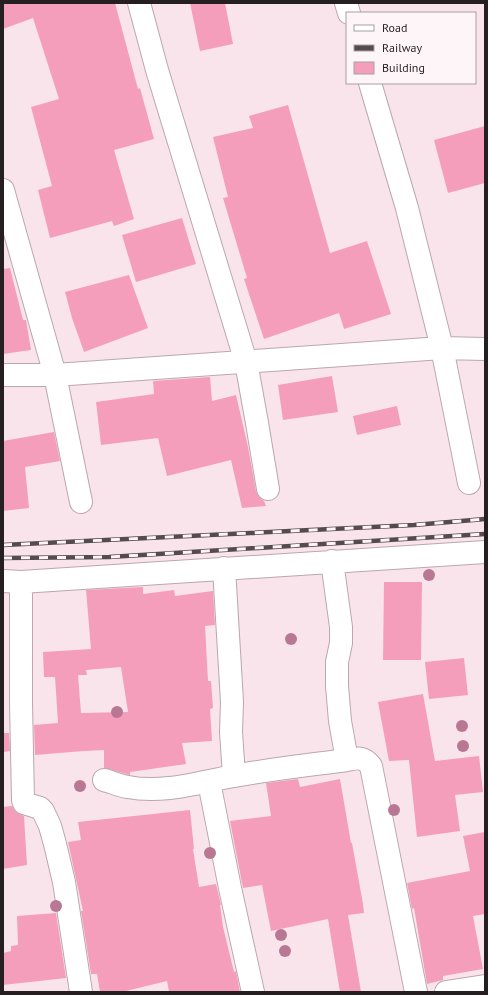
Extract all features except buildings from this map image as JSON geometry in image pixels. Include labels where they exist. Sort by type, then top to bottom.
[{"type":"street","points":[[138,3],[246,362],[268,489]]},
{"type":"street","points":[[370,84],[406,208],[442,348],[468,483]]},
{"type":"street","points":[[3,190],[55,375],[81,502]]},
{"type":"street","points":[[3,375],[55,375],[442,348],[485,349]]},
{"type":"street","points":[[81,992],[64,882],[56,844],[43,811],[40,808],[24,803],[21,703],[12,581],[485,552]]},
{"type":"street","points":[[332,561],[341,627],[337,662],[337,686],[340,720],[347,760]]},
{"type":"street","points":[[224,568],[232,702],[231,732],[234,776]]},
{"type":"street","points":[[104,780],[126,787],[162,789],[209,782],[234,776],[362,758],[366,760],[371,766],[416,992]]},
{"type":"street","points":[[209,782],[253,992]]},
{"type":"street","points":[[446,992],[485,986]]},
{"type":"railway","points":[[3,545],[414,525],[485,519]]},
{"type":"railway","points":[[3,558],[109,557],[485,534]]}]
